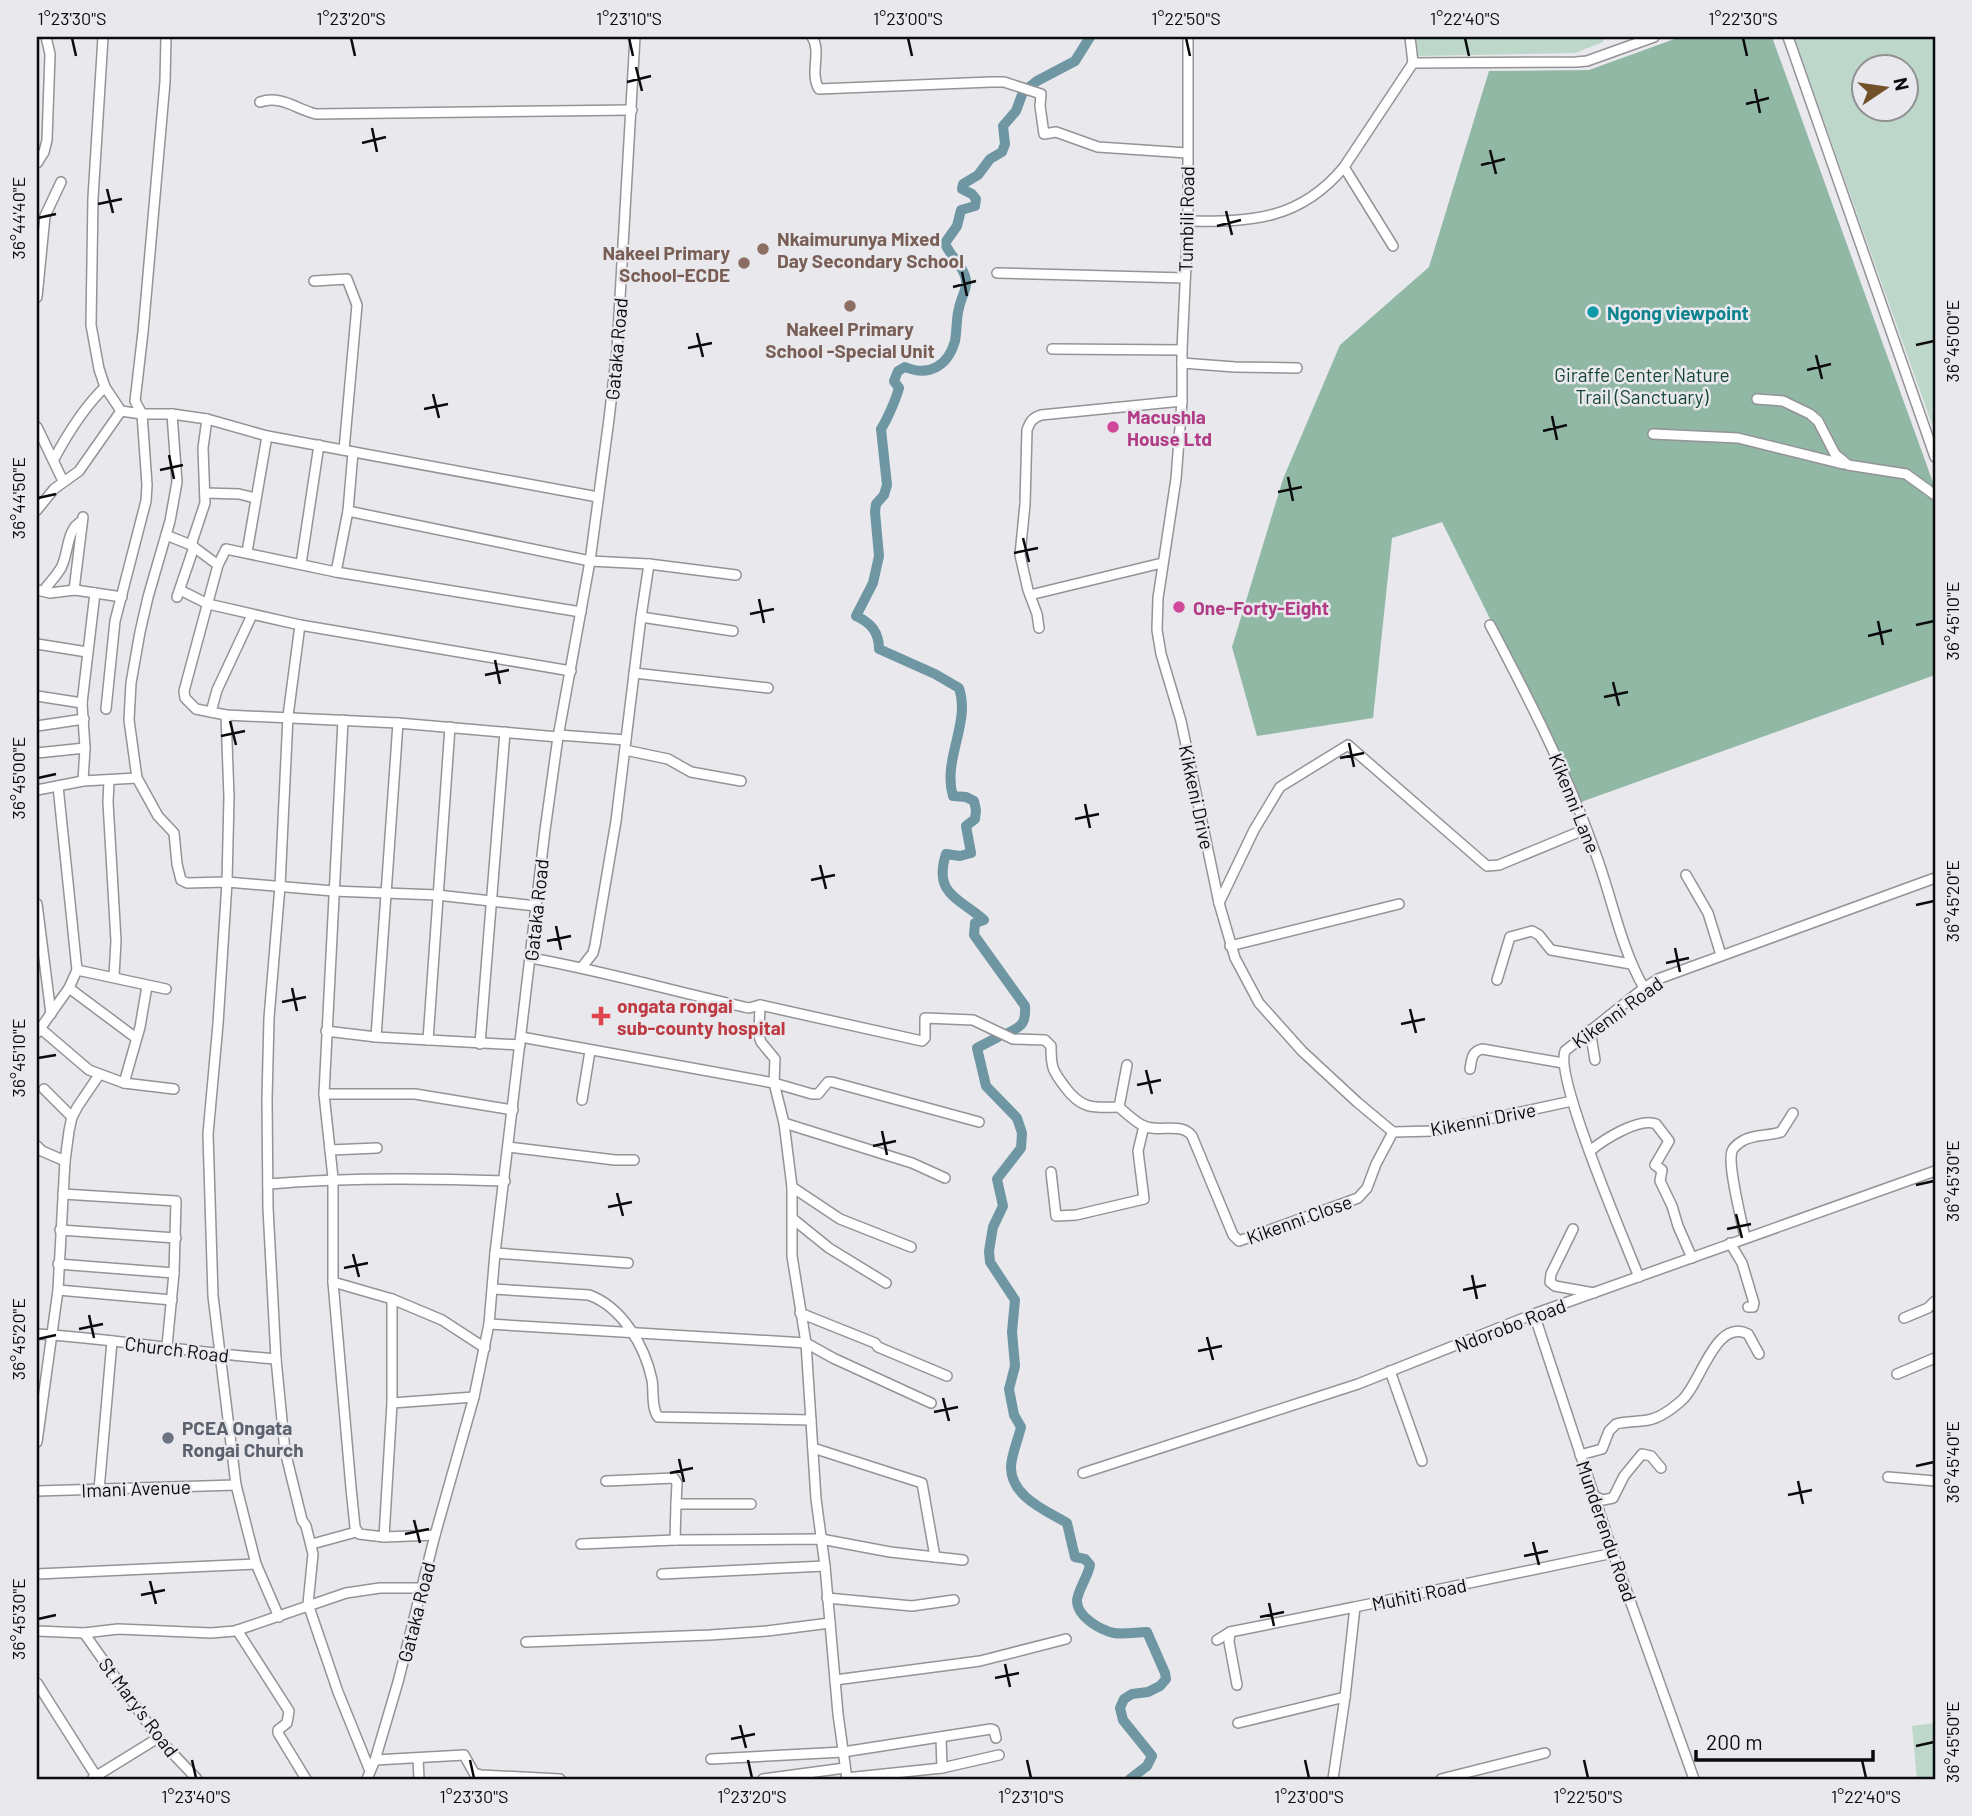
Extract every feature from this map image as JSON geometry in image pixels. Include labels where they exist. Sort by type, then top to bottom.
[{"type":"street","points":[[37,163],[47,140],[50,54],[46,37]]},
{"type":"street","points":[[103,37],[93,198],[90,325],[105,387],[121,411],[207,419],[267,436],[598,497]]},
{"type":"street","points":[[106,709],[115,621],[146,501],[142,414],[135,401],[165,82],[166,37]]},
{"type":"street","name":"Gataka Road","points":[[368,1775],[375,1760],[423,1588],[474,1397],[489,1324],[495,1253],[558,736],[590,561],[617,350],[635,37]]},
{"type":"street","points":[[812,37],[816,47],[815,81],[819,89],[991,82],[1016,86],[1042,96],[1040,106],[1044,134],[1056,132],[1098,147],[1187,153]]},
{"type":"street","name":"Tumbili Road","points":[[1182,401],[1188,221],[1188,37]]},
{"type":"street","points":[[1188,221],[1238,222],[1265,218],[1297,205],[1332,182],[1413,63],[1410,37]]},
{"type":"street","points":[[1413,63],[1587,61],[1654,37]]},
{"type":"street","points":[[1788,37],[1935,457]]},
{"type":"street","points":[[260,103],[282,100],[316,114],[632,110]]},
{"type":"street","points":[[1344,167],[1393,246]]},
{"type":"street","points":[[37,297],[45,216],[61,181]]},
{"type":"street","points":[[997,273],[1185,278]]},
{"type":"street","points":[[314,281],[347,279],[357,303],[348,511],[336,572]]},
{"type":"street","points":[[1052,349],[1182,350]]},
{"type":"street","points":[[1182,363],[1235,368],[1297,368]]},
{"type":"street","points":[[54,459],[65,438],[105,387]]},
{"type":"street","points":[[1757,399],[1783,401],[1810,414],[1824,431],[1835,454],[1848,465]]},
{"type":"street","points":[[1039,628],[1020,555],[1025,504],[1027,430],[1034,417],[1182,401]]},
{"type":"street","name":"Kikkeni Drive","points":[[1182,401],[1177,479],[1162,564],[1157,630],[1161,654],[1181,721],[1230,946],[1259,1003],[1302,1051],[1394,1132]]},
{"type":"street","points":[[37,510],[63,481],[79,471],[121,411]]},
{"type":"street","points":[[172,414],[177,482],[166,535],[148,597],[131,683],[129,720],[137,778],[158,816],[174,833],[181,880],[187,883],[227,882],[333,891],[437,895],[536,906]]},
{"type":"street","points":[[207,419],[203,449],[205,493],[201,519],[178,593],[208,604],[300,625],[571,671]]},
{"type":"street","points":[[37,427],[63,481]]},
{"type":"street","points":[[1653,434],[1738,438],[1848,465],[1906,474],[1935,495]]},
{"type":"street","points":[[247,552],[267,436]]},
{"type":"street","points":[[302,564],[319,445]]},
{"type":"street","points":[[205,493],[239,494],[256,498]]},
{"type":"street","points":[[348,511],[590,561],[649,564],[736,575]]},
{"type":"street","points":[[40,591],[61,567],[71,534],[83,518],[74,590]]},
{"type":"street","points":[[166,535],[192,546],[218,565]]},
{"type":"street","points":[[581,612],[336,572],[226,549],[218,565],[184,691],[189,705],[226,715],[450,726],[626,740]]},
{"type":"street","points":[[582,967],[593,953],[595,945],[616,821],[640,617],[649,564]]},
{"type":"street","points":[[1030,595],[1162,564]]},
{"type":"street","points":[[40,591],[74,590],[122,597]]},
{"type":"street","points":[[83,781],[85,748],[82,703],[95,593]]},
{"type":"street","points":[[211,712],[217,690],[252,615]]},
{"type":"street","points":[[640,617],[733,631]]},
{"type":"street","name":"Gataka Road","points":[[300,625],[288,716],[280,886],[269,1018],[268,1184],[276,1359],[285,1451],[302,1520],[312,1544],[309,1604],[368,1775]]},
{"type":"street","name":"Kikenni Lane","points":[[1490,625],[1565,774],[1631,964],[1644,988]]},
{"type":"street","points":[[37,644],[87,652]]},
{"type":"street","points":[[634,673],[768,688]]},
{"type":"street","points":[[37,695],[82,703]]},
{"type":"street","points":[[226,715],[229,797],[227,882],[208,1134],[213,1296],[236,1485],[256,1564],[279,1617]]},
{"type":"street","points":[[37,726],[84,719]]},
{"type":"street","points":[[343,720],[324,1094],[333,1178],[333,1282],[356,1532]]},
{"type":"street","points":[[376,1037],[398,723]]},
{"type":"street","points":[[428,1040],[450,726]]},
{"type":"street","points":[[480,1044],[505,732]]},
{"type":"street","points":[[1219,903],[1254,830],[1280,787],[1348,745],[1487,866],[1499,865],[1586,829]]},
{"type":"street","points":[[37,753],[85,748]]},
{"type":"street","points":[[625,750],[668,759],[691,772],[741,781]]},
{"type":"street","points":[[37,790],[83,781],[137,778]]},
{"type":"street","points":[[109,781],[116,941],[114,976]]},
{"type":"street","points":[[58,786],[77,970],[69,988],[39,1031],[99,1075],[124,1083],[174,1089]]},
{"type":"street","points":[[1686,876],[1708,913],[1720,955]]},
{"type":"street","name":"Kikenni Road","points":[[1639,1277],[1572,1101],[1563,1063],[1565,1051],[1644,988],[1675,972],[1935,878]]},
{"type":"street","points":[[37,904],[51,1014]]},
{"type":"street","points":[[1230,946],[1399,904]]},
{"type":"street","points":[[1497,979],[1510,937],[1526,931],[1539,935],[1551,950],[1631,964]]},
{"type":"street","points":[[531,958],[582,967],[675,992],[749,1008],[760,1005],[922,1041],[925,1038],[924,1019],[931,1017],[978,1021],[1013,1039],[1045,1040],[1051,1046],[1052,1070],[1074,1099],[1088,1106],[1119,1107],[1144,1126],[1138,1151],[1144,1199],[1056,1216],[1051,1172]]},
{"type":"street","points":[[77,970],[166,989]]},
{"type":"street","points":[[124,1083],[147,986]]},
{"type":"street","points":[[69,988],[136,1038]]},
{"type":"street","points":[[760,1005],[759,1036],[775,1059],[774,1083],[784,1123],[792,1187],[792,1256],[806,1343],[816,1499],[846,1775]]},
{"type":"street","points":[[954,1019],[969,1011]]},
{"type":"street","points":[[1590,1030],[1595,1060]]},
{"type":"street","points":[[326,1031],[480,1044],[520,1041],[774,1083],[815,1094],[828,1082],[832,1082],[979,1122]]},
{"type":"street","points":[[1470,1069],[1472,1055],[1482,1049],[1563,1063]]},
{"type":"street","points":[[582,1100],[590,1051]]},
{"type":"street","points":[[1119,1107],[1127,1065]]},
{"type":"street","points":[[37,1442],[58,1290],[65,1161],[72,1117],[99,1075]]},
{"type":"street","points":[[44,1088],[72,1117]]},
{"type":"street","points":[[324,1094],[415,1094],[513,1110]]},
{"type":"street","name":"Kikenni Drive","points":[[1394,1132],[1433,1130],[1572,1101]]},
{"type":"street","points":[[1745,1238],[1731,1166],[1731,1153],[1734,1147],[1755,1136],[1782,1132],[1794,1113]]},
{"type":"street","points":[[1590,1151],[1612,1135],[1647,1122],[1656,1124],[1669,1142],[1655,1165],[1662,1170],[1660,1181],[1692,1258]]},
{"type":"street","points":[[784,1123],[912,1163],[945,1178]]},
{"type":"street","name":"Kikenni Close","points":[[1144,1126],[1160,1130],[1188,1130],[1233,1235],[1239,1241],[1358,1198],[1367,1188],[1376,1164],[1394,1132]]},
{"type":"street","points":[[37,1146],[65,1161]]},
{"type":"street","points":[[508,1147],[634,1160]]},
{"type":"street","points":[[330,1150],[377,1148]]},
{"type":"street","name":"Ndorobo Road","points":[[1083,1473],[1358,1384],[1534,1314],[1935,1171]]},
{"type":"street","points":[[268,1184],[333,1178],[505,1181]]},
{"type":"street","points":[[792,1187],[840,1219],[911,1247]]},
{"type":"street","points":[[63,1194],[173,1199],[178,1205],[167,1346]]},
{"type":"street","points":[[793,1219],[829,1248],[886,1283]]},
{"type":"street","points":[[1573,1229],[1551,1274],[1550,1282],[1555,1286],[1595,1293]]},
{"type":"street","points":[[60,1230],[176,1238]]},
{"type":"street","points":[[1730,1244],[1742,1262],[1754,1303],[1753,1307],[1748,1307]]},
{"type":"street","points":[[495,1253],[628,1263]]},
{"type":"street","points":[[58,1264],[174,1273]]},
{"type":"street","points":[[333,1282],[392,1299],[442,1320],[485,1348]]},
{"type":"street","points":[[493,1289],[589,1295],[599,1298],[613,1309],[634,1333],[652,1379],[658,1417],[811,1420]]},
{"type":"street","points":[[58,1290],[172,1300]]},
{"type":"street","points":[[384,1537],[392,1403],[392,1299]]},
{"type":"street","points":[[1904,1318],[1928,1308],[1935,1301]]},
{"type":"street","points":[[800,1313],[947,1376]]},
{"type":"street","name":"Munderendu Road","points":[[1534,1314],[1613,1553],[1694,1779]]},
{"type":"street","points":[[489,1324],[806,1343],[833,1359],[931,1403]]},
{"type":"street","points":[[1580,1455],[1602,1449],[1609,1431],[1616,1424],[1652,1419],[1679,1403],[1692,1391],[1703,1366],[1718,1343],[1728,1335],[1739,1331],[1748,1334],[1759,1354]]},
{"type":"street","name":"Church Road","points":[[37,1334],[276,1359]]},
{"type":"street","points":[[99,1490],[112,1341]]},
{"type":"street","points":[[1897,1374],[1935,1358]]},
{"type":"street","points":[[1390,1371],[1422,1461]]},
{"type":"street","points":[[392,1403],[474,1397]]},
{"type":"street","points":[[813,1448],[922,1483],[935,1557]]},
{"type":"street","points":[[1594,1496],[1606,1500],[1613,1498],[1623,1476],[1642,1454],[1651,1456],[1661,1468]]},
{"type":"street","points":[[1888,1476],[1935,1481]]},
{"type":"street","points":[[606,1480],[674,1478],[677,1483],[675,1540]]},
{"type":"street","name":"Imani Avenue","points":[[37,1491],[236,1485]]},
{"type":"street","points":[[676,1503],[751,1504]]},
{"type":"street","points":[[312,1544],[356,1532],[384,1537],[435,1535]]},
{"type":"street","points":[[581,1544],[821,1539],[890,1552],[963,1560]]},
{"type":"street","name":"Muhiti Road","points":[[1333,1779],[1354,1607],[1613,1553]]},
{"type":"street","points":[[37,1574],[256,1564]]},
{"type":"street","points":[[662,1574],[825,1566]]},
{"type":"street","points":[[37,1631],[84,1633],[118,1629],[211,1633],[237,1630],[346,1593],[369,1589],[423,1588]]},
{"type":"street","points":[[827,1598],[912,1606],[954,1600]]},
{"type":"street","points":[[1217,1640],[1230,1632],[1354,1607]]},
{"type":"street","points":[[526,1642],[710,1635],[831,1623]]},
{"type":"street","points":[[237,1630],[289,1712],[287,1723],[278,1733],[306,1779]]},
{"type":"street","points":[[1230,1632],[1228,1642],[1237,1685]]},
{"type":"street","name":"St Mary's Road","points":[[84,1633],[158,1738],[193,1779]]},
{"type":"street","points":[[835,1680],[980,1661],[1066,1639]]},
{"type":"street","points":[[37,1683],[94,1778],[158,1738]]},
{"type":"street","points":[[1238,1723],[1345,1697]]},
{"type":"street","points":[[711,1759],[843,1752],[993,1729],[996,1738]]},
{"type":"street","points":[[941,1737],[942,1768]]},
{"type":"street","points":[[1441,1779],[1545,1753]]},
{"type":"street","points":[[375,1760],[464,1755],[474,1773],[481,1775],[560,1779]]},
{"type":"street","points":[[763,1779],[942,1768],[999,1755]]},
{"type":"street","points":[[418,1758],[419,1779]]},
{"type":"green space","points":[[1416,37],[1603,37],[1603,42],[1575,53],[1418,56]]},
{"type":"green space","name":"Giraffe Center Nature Trail (Sanctuary)","points":[[1680,37],[1772,37],[1935,488],[1935,675],[1581,802],[1442,522],[1392,538],[1373,718],[1257,736],[1232,647],[1283,479],[1340,345],[1429,267],[1489,71],[1589,70]]},
{"type":"green space","points":[[1794,37],[1935,37],[1935,433]]},
{"type":"green space","points":[[1935,1723],[1935,1779],[1917,1779],[1912,1726]]},
{"type":"waterway","points":[[1008,1033],[1023,1023],[1025,1006],[974,935],[975,923],[984,920],[951,894],[943,878],[946,854],[960,856],[971,853],[966,826],[975,819],[976,810],[974,801],[953,796],[951,782],[951,769],[962,715],[959,688],[879,649],[878,638],[873,629],[856,616],[873,583],[879,556],[875,512],[876,504],[884,495],[887,485],[881,429],[899,388],[894,381],[898,371],[905,367],[922,371],[936,367],[948,357],[955,341],[958,312],[966,280],[945,243],[957,226],[961,210],[975,206],[976,199],[962,189],[963,184],[978,175],[990,159],[1002,152],[1005,144],[1003,126],[1016,111],[1023,92],[1037,81],[1075,61],[1090,37]]},
{"type":"waterway","points":[[998,1037],[977,1048],[986,1086],[1017,1118],[1022,1133],[1021,1148],[997,1179],[1003,1206],[993,1227],[989,1251],[990,1262],[1015,1300],[1012,1332],[1015,1366],[1009,1389],[1014,1415],[1021,1427],[1011,1466],[1012,1477],[1016,1486],[1030,1501],[1067,1523],[1075,1557],[1085,1559],[1090,1565],[1077,1598],[1081,1613],[1096,1626],[1114,1633],[1147,1632],[1165,1673],[1166,1679],[1160,1686],[1148,1692],[1132,1694],[1124,1699],[1120,1708],[1123,1720],[1152,1756],[1147,1766],[1130,1779]]},
{"type":"place","name":"Nkaimurunya Mixed Day Secondary School","points":[[763,249]]},
{"type":"place","name":"Nakeel Primary School-ECDE","points":[[744,263]]},
{"type":"place","name":"Nakeel Primary School -Special Unit","points":[[850,306]]},
{"type":"place","name":"Ngong viewpoint","points":[[1593,312]]},
{"type":"place","name":"Macushla House Ltd","points":[[1113,427]]},
{"type":"place","name":"One-Forty-Eight","points":[[1179,607]]},
{"type":"place","name":"ongata rongai sub-county hospital","points":[[601,1016]]},
{"type":"place","name":"PCEA Ongata Rongai Church","points":[[168,1438]]}]
